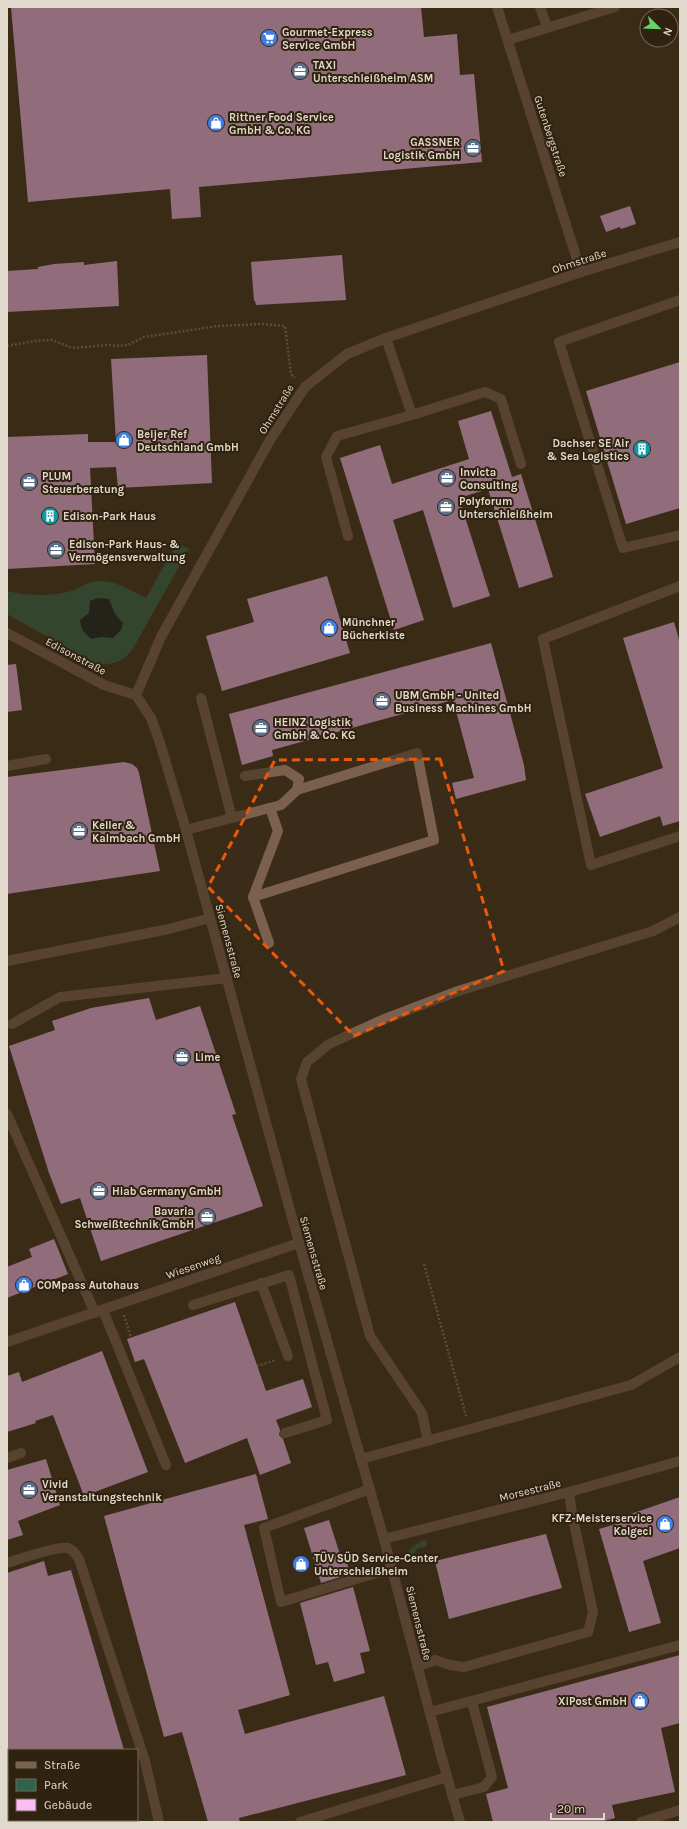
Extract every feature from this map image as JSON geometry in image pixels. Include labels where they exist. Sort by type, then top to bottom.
[{"type":"street","name":"Gutenbergstraße","points":[[497,7],[581,272]]},
{"type":"street","points":[[540,7],[547,27]]},
{"type":"street","points":[[508,40],[615,7]]},
{"type":"street","name":"Ohmstraße","points":[[136,695],[161,637],[270,440],[305,386],[347,354],[386,338],[581,272],[680,242]]},
{"type":"street","points":[[680,300],[559,342],[623,548],[680,535]]},
{"type":"street","points":[[386,338],[412,415]]},
{"type":"street","points":[[348,536],[326,457],[337,436],[412,415],[485,392],[501,399],[521,464]]},
{"type":"street","points":[[680,586],[542,639],[591,865],[680,836]]},
{"type":"street","name":"Edisonstraße","points":[[7,633],[104,685],[136,695]]},
{"type":"street","name":"Siemensstraße","points":[[136,695],[151,718],[158,736],[186,830],[298,1243],[384,1539],[417,1667],[460,1822]]},
{"type":"street","points":[[201,698],[232,818]]},
{"type":"street","points":[[186,830],[281,805],[297,790],[417,753],[434,840],[254,897]]},
{"type":"street","points":[[7,766],[46,759]]},
{"type":"street","points":[[245,776],[285,770],[299,779],[297,790]]},
{"type":"street","points":[[269,943],[254,897],[278,831],[270,808]]},
{"type":"street","points":[[428,1441],[422,1413],[370,1336],[302,1086],[301,1079],[307,1062],[329,1044],[382,1020],[458,991],[653,931],[680,917]]},
{"type":"street","points":[[7,961],[169,929],[210,918]]},
{"type":"street","points":[[12,1024],[60,997],[226,978]]},
{"type":"street","points":[[9,1117],[99,1312],[166,1465]]},
{"type":"street","name":"Wiesenweg","points":[[7,1342],[99,1312],[298,1243]]},
{"type":"street","points":[[194,1305],[292,1274],[327,1420],[285,1433]]},
{"type":"street","points":[[261,1283],[288,1356]]},
{"type":"street","points":[[361,1459],[631,1385],[680,1358]]},
{"type":"street","points":[[7,1458],[21,1453]]},
{"type":"street","name":"Morsestraße","points":[[384,1539],[569,1492],[680,1461]]},
{"type":"street","points":[[370,1489],[264,1528],[281,1602],[392,1568]]},
{"type":"street","points":[[417,1667],[435,1660],[450,1665],[464,1667],[588,1632],[593,1612],[572,1514],[569,1492]]},
{"type":"street","points":[[7,1563],[45,1551],[65,1548],[75,1552],[79,1558],[145,1761],[159,1822]]},
{"type":"street","points":[[430,1712],[472,1702],[680,1645]]},
{"type":"street","points":[[452,1795],[484,1787],[492,1777],[472,1702]]},
{"type":"street","points":[[300,1822],[447,1777]]},
{"type":"street","points":[[641,1822],[680,1810]]},
{"type":"path","points":[[7,346],[35,341],[52,340],[72,348],[108,345],[117,346],[128,345],[144,337],[218,326],[263,324],[285,326],[291,374],[305,386]]},
{"type":"path","points":[[424,1264],[470,1429]]},
{"type":"path","points":[[124,1315],[131,1338]]},
{"type":"path","points":[[257,1366],[288,1356]]},
{"type":"highlighted area","points":[[440,759],[504,971],[354,1036],[208,887],[275,760]]},
{"type":"green space","points":[[177,543],[189,549],[132,650],[120,661],[111,664],[94,663],[7,614],[7,591],[32,595],[50,595],[74,590],[93,582],[106,581],[118,584],[146,598]]},
{"type":"green space","points":[[426,1540],[427,1546],[418,1548],[407,1564],[405,1558],[408,1551],[416,1544]]},
{"type":"shaded area","points":[[97,598],[109,599],[115,614],[123,623],[121,630],[113,638],[101,637],[91,639],[82,628],[80,620],[89,613],[90,601]]},
{"type":"building","points":[[11,7],[421,7],[424,37],[457,34],[460,75],[474,74],[482,162],[199,187],[201,217],[172,219],[170,189],[28,202]]},
{"type":"building","points":[[630,206],[636,224],[621,229],[620,227],[606,232],[600,216]]},
{"type":"building","points":[[342,255],[346,300],[256,305],[254,301],[251,262]]},
{"type":"building","points":[[117,261],[119,306],[7,312],[7,271],[38,269],[38,267],[54,264],[84,262],[84,265]]},
{"type":"building","points":[[207,355],[212,483],[118,488],[116,467],[90,468],[95,564],[7,569],[7,437],[88,434],[88,442],[116,442],[111,359]]},
{"type":"building","name":"Dachser SE Air & Sea Logistics","points":[[680,362],[680,508],[626,524],[586,391]]},
{"type":"building","points":[[491,411],[512,477],[521,474],[553,577],[519,588],[488,489],[459,498],[490,596],[453,608],[423,510],[393,520],[424,620],[394,630],[340,458],[380,445],[392,484],[469,459],[458,421]]},
{"type":"building","points":[[327,576],[350,653],[222,691],[206,636],[254,622],[247,599]]},
{"type":"building","points":[[674,622],[680,643],[680,821],[663,826],[660,816],[600,837],[585,794],[663,768],[623,638]]},
{"type":"building","points":[[491,643],[524,765],[526,780],[456,799],[452,783],[474,778],[453,700],[272,750],[273,756],[242,765],[229,714]]},
{"type":"building","points":[[16,664],[22,710],[7,712],[7,665]]},
{"type":"building","name":"Keller & Kalmbach GmbH","points":[[124,762],[132,764],[137,768],[139,773],[160,871],[7,894],[7,777]]},
{"type":"building","points":[[149,998],[156,1020],[200,1006],[236,1114],[232,1115],[263,1206],[101,1261],[80,1198],[61,1204],[49,1173],[9,1046],[55,1030],[52,1021],[91,1008]]},
{"type":"building","points":[[54,1239],[68,1274],[7,1298],[7,1267],[32,1257],[29,1249]]},
{"type":"building","points":[[235,1302],[266,1391],[303,1379],[312,1407],[276,1420],[280,1430],[279,1435],[283,1439],[291,1463],[260,1475],[247,1438],[185,1463],[144,1359],[135,1362],[127,1339]]},
{"type":"building","points":[[102,1351],[148,1472],[84,1496],[53,1415],[35,1421],[36,1423],[7,1432],[7,1376],[19,1372],[22,1382]]},
{"type":"building","points":[[46,1459],[60,1505],[18,1521],[23,1535],[7,1540],[7,1470]]},
{"type":"building","points":[[256,1474],[268,1519],[244,1525],[290,1695],[238,1710],[245,1734],[384,1696],[406,1775],[239,1818],[240,1822],[208,1822],[182,1732],[164,1737],[104,1516]]},
{"type":"building","points":[[680,1497],[680,1548],[643,1561],[661,1623],[629,1632],[599,1529],[630,1520],[628,1515]]},
{"type":"building","points":[[329,1520],[342,1561],[346,1560],[350,1574],[321,1583],[304,1528]]},
{"type":"building","points":[[546,1534],[562,1588],[449,1619],[435,1561]]},
{"type":"building","points":[[44,1561],[48,1576],[71,1570],[124,1749],[7,1750],[7,1573]]},
{"type":"building","points":[[353,1587],[370,1651],[360,1653],[365,1673],[334,1682],[328,1662],[316,1665],[300,1603]]},
{"type":"building","points":[[680,1655],[680,1723],[661,1728],[675,1792],[612,1805],[615,1818],[600,1822],[493,1822],[486,1794],[508,1788],[487,1707]]},
{"type":"place","name":"Gourmet-Express Service GmbH","points":[[269,38]]},
{"type":"place","name":"TAXI Unterschleißheim ASM","points":[[300,71]]},
{"type":"place","name":"Rittner Food Service GmbH & Co. KG","points":[[216,123]]},
{"type":"place","name":"GASSNER Logistik GmbH","points":[[473,148]]},
{"type":"place","name":"Beijer Ref Deutschland GmbH","points":[[124,440]]},
{"type":"place","name":"Dachser SE Air & Sea Logistics","points":[[642,449]]},
{"type":"place","name":"Invicta Consulting","points":[[447,478]]},
{"type":"place","name":"PLUM Steuerberatung","points":[[29,482]]},
{"type":"place","name":"Polyforum Unterschleißheim","points":[[446,507]]},
{"type":"place","name":"Edison-Park Haus","points":[[50,516]]},
{"type":"place","name":"Edison-Park Haus- & Vermögensverwaltung","points":[[56,550]]},
{"type":"place","name":"Münchner Bücherkiste","points":[[329,628]]},
{"type":"place","name":"UBM GmbH - United Business Machines GmbH","points":[[382,701]]},
{"type":"place","name":"HEINZ Logistik GmbH & Co. KG","points":[[261,728]]},
{"type":"place","name":"Keller & Kalmbach GmbH","points":[[79,831]]},
{"type":"place","name":"Lime","points":[[182,1057]]},
{"type":"place","name":"Hiab Germany GmbH","points":[[99,1191]]},
{"type":"place","name":"Bavaria Schweißtechnik GmbH","points":[[207,1217]]},
{"type":"place","name":"COMpass Autohaus","points":[[24,1285]]},
{"type":"place","name":"Vivid Veranstaltungstechnik","points":[[29,1490]]},
{"type":"place","name":"KFZ-Meisterservice Kolgeci","points":[[665,1524]]},
{"type":"place","name":"TÜV SÜD Service-Center Unterschleißheim","points":[[301,1564]]},
{"type":"place","name":"XiPost GmbH","points":[[640,1701]]}]
